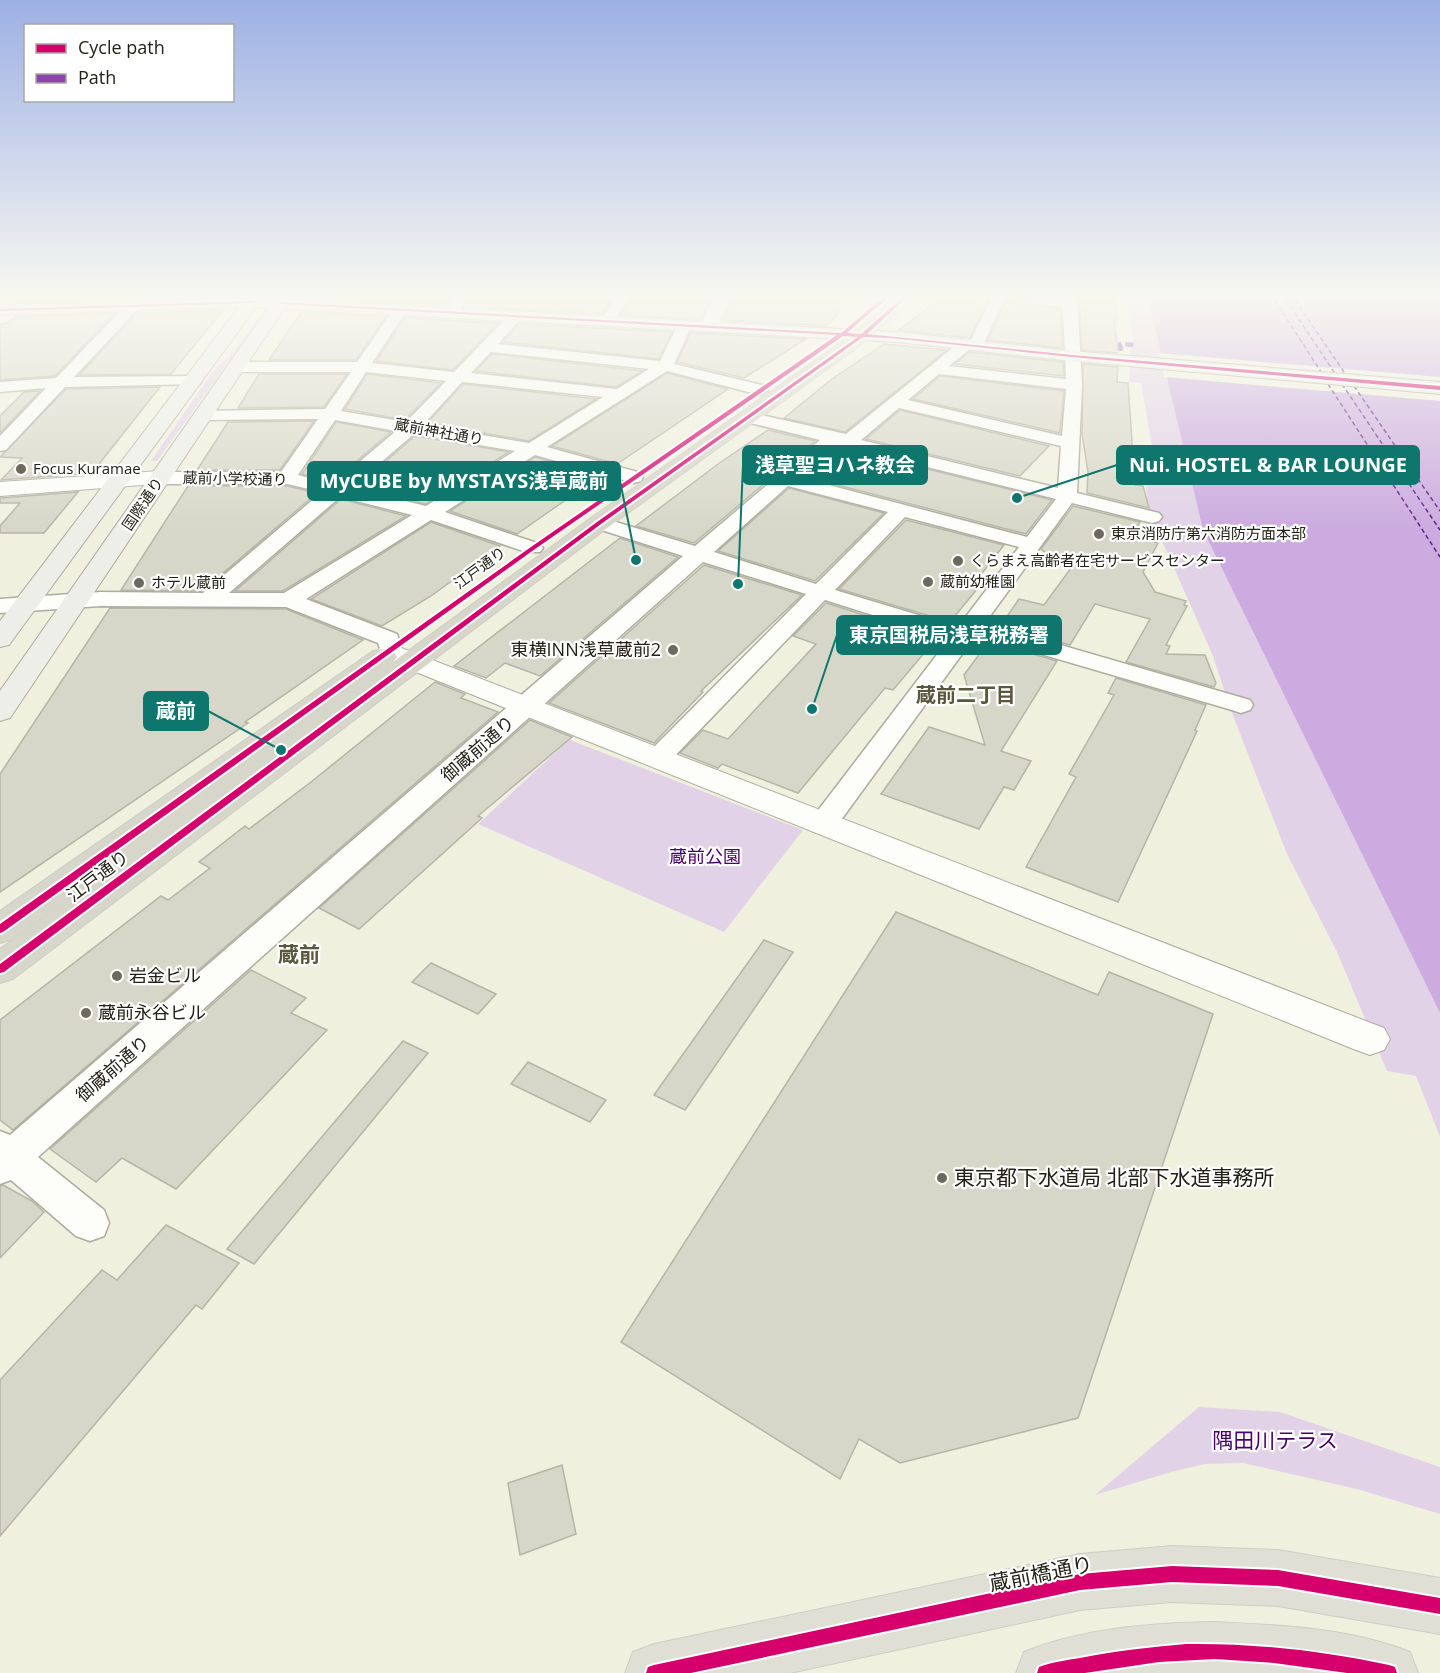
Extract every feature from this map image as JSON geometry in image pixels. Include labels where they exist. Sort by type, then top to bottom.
[{"type":"highway","name":"江戸通り","points":[[0,969],[403,657],[533,548],[760,390],[790,372]]},
{"type":"highway","name":"江戸通り","points":[[0,929],[599,523],[748,417],[805,372]]},
{"type":"main road","name":"国際通り","points":[[0,639],[201,372]]},
{"type":"main road","name":"国際通り","points":[[0,712],[234,372]]},
{"type":"main road","points":[[1256,372],[1440,388]]},
{"type":"main road","name":"蔵前橋通り","points":[[654,1673],[1080,1582],[1172,1574],[1278,1578],[1440,1606]]},
{"type":"main road","points":[[1045,1673],[1161,1653],[1244,1653],[1341,1663],[1389,1673]]},
{"type":"street","points":[[0,446],[69,372]]},
{"type":"street","points":[[287,478],[358,372]]},
{"type":"street","points":[[410,372],[622,394]]},
{"type":"street","points":[[209,599],[411,427],[462,372]]},
{"type":"street","points":[[289,600],[656,372]]},
{"type":"street","points":[[689,372],[760,390]]},
{"type":"street","name":"御蔵前通り","points":[[4,1157],[527,706],[823,445],[852,438],[932,372]]},
{"type":"street","points":[[963,372],[1074,385]]},
{"type":"street","points":[[823,824],[1067,497],[1073,372]]},
{"type":"street","points":[[0,387],[61,382],[194,381]]},
{"type":"street","points":[[894,402],[1071,443]]},
{"type":"street","name":"蔵前神社通り","points":[[204,415],[329,414],[534,449],[634,477]]},
{"type":"street","points":[[748,417],[1152,517]]},
{"type":"street","name":"蔵前小学校通り","points":[[0,489],[160,478],[287,478],[429,513],[533,548]]},
{"type":"street","points":[[785,479],[1031,544]]},
{"type":"street","points":[[658,758],[902,510]]},
{"type":"street","points":[[599,523],[821,591],[1241,705]]},
{"type":"street","points":[[0,606],[77,601],[289,600],[389,639],[403,657],[1370,1039]]},
{"type":"street","points":[[4,1157],[90,1223]]},
{"type":"green space","points":[[212,372],[222,372],[157,461],[151,461]]},
{"type":"green space","points":[[1130,372],[1166,372],[1203,530],[1440,1013],[1440,1137],[1416,1076],[1387,1071],[1337,952],[1287,854],[1230,708],[1213,656],[1147,507],[1146,474],[1157,475],[1141,383],[1129,382]]},
{"type":"green space","name":"蔵前公園","points":[[569,740],[803,830],[724,932],[478,824]]},
{"type":"green space","name":"隅田川テラス","points":[[1199,1407],[1280,1412],[1440,1467],[1440,1514],[1357,1489],[1243,1463],[1205,1464],[1095,1495]]},
{"type":"shaded area","points":[[1166,372],[1440,372],[1440,1013],[1203,530]]},
{"type":"pier","points":[[1163,372],[1382,372],[1440,377],[1440,401],[1164,377]]},
{"type":"building","points":[[0,372],[59,372],[55,376],[0,380]]},
{"type":"building","points":[[82,372],[173,372],[171,374],[79,375]]},
{"type":"building","points":[[485,372],[640,372],[616,387]]},
{"type":"building","points":[[719,372],[753,372],[744,378]]},
{"type":"building","points":[[842,372],[920,372],[845,432],[784,418]]},
{"type":"building","points":[[1028,372],[1064,372],[1064,376]]},
{"type":"building","points":[[1083,372],[1118,372],[1117,382],[1128,383],[1135,485],[1143,486],[1149,508],[1087,493],[1088,472],[1082,434]]},
{"type":"building","points":[[667,373],[728,389],[617,464],[552,446]]},
{"type":"building","points":[[259,374],[347,374],[324,407],[238,408]]},
{"type":"building","points":[[367,374],[441,383],[405,420],[345,409]]},
{"type":"building","points":[[940,376],[1064,391],[1060,433],[913,399]]},
{"type":"building","points":[[463,384],[596,399],[529,441],[427,423]]},
{"type":"building","points":[[160,387],[92,473],[1,480],[22,458],[0,457],[66,389]]},
{"type":"building","points":[[40,391],[0,433],[0,416],[24,392]]},
{"type":"building","points":[[900,410],[1049,446],[1020,476],[866,439]]},
{"type":"building","points":[[314,421],[280,470],[197,470],[228,422]]},
{"type":"building","points":[[336,422],[391,432],[332,482],[302,474]]},
{"type":"building","points":[[768,430],[815,441],[694,543],[636,526],[718,464]]},
{"type":"building","points":[[415,436],[509,452],[426,504],[356,487]]},
{"type":"building","points":[[842,448],[1052,500],[1026,534],[803,476],[830,451]]},
{"type":"building","points":[[535,457],[600,476],[517,534],[450,511]]},
{"type":"building","points":[[188,486],[287,486],[317,493],[202,591],[121,590]]},
{"type":"building","points":[[789,488],[884,513],[815,581],[718,551]]},
{"type":"building","points":[[78,492],[44,533],[0,533],[0,526],[20,503],[0,503],[0,498]]},
{"type":"building","points":[[341,499],[406,516],[283,591],[235,591]]},
{"type":"building","points":[[1073,506],[1140,522],[1132,536],[1158,543],[1143,572],[1155,592],[1186,601],[1184,605],[1187,606],[1166,645],[1170,646],[1166,654],[1205,655],[1216,683],[1214,687],[1126,662],[1150,619],[1095,604],[1070,645],[1001,625],[1019,599],[1044,605],[1074,564],[1052,558],[1041,549]]},
{"type":"building","points":[[906,520],[1004,545],[972,586],[978,588],[950,622],[839,589]]},
{"type":"building","points":[[431,522],[500,546],[431,596],[382,626],[311,599]]},
{"type":"building","points":[[620,538],[678,557],[540,676],[505,663],[486,678],[454,666]]},
{"type":"building","points":[[704,565],[802,595],[701,691],[703,692],[654,743],[549,703]]},
{"type":"building","points":[[826,603],[937,638],[893,690],[885,688],[798,793],[722,764],[718,768],[680,753],[703,730],[728,739],[816,644],[793,636]]},
{"type":"building","points":[[110,608],[286,609],[363,640],[245,722],[248,723],[0,892],[0,774]]},
{"type":"building","points":[[989,641],[1057,661],[1001,751],[1031,761],[1014,790],[1004,787],[979,829],[881,794],[929,727],[985,745],[964,675]]},
{"type":"building","points":[[1116,678],[1206,705],[1195,730],[1197,731],[1118,902],[1026,867],[1076,777],[1069,774],[1114,695],[1108,693]]},
{"type":"building","points":[[435,682],[465,694],[461,698],[498,712],[13,1130],[0,1120],[0,1020],[161,896],[168,900],[210,868],[199,862],[245,826],[249,829],[311,782]]},
{"type":"building","points":[[530,720],[572,737],[478,816],[482,818],[359,929],[319,908]]},
{"type":"building","name":"東京都下水道局 北部下水道事務所","points":[[896,912],[1098,995],[1109,972],[1213,1014],[1078,1418],[900,1463],[859,1439],[840,1479],[621,1342]]},
{"type":"building","points":[[764,940],[793,952],[685,1110],[654,1095]]},
{"type":"building","points":[[431,963],[496,994],[478,1014],[412,982]]},
{"type":"building","points":[[251,970],[306,998],[291,1013],[327,1030],[176,1189],[122,1158],[96,1182],[50,1149]]},
{"type":"building","points":[[403,1041],[428,1053],[254,1264],[227,1249]]},
{"type":"building","points":[[528,1062],[606,1100],[590,1122],[511,1084]]},
{"type":"building","points":[[3,1185],[32,1201],[44,1212],[0,1258],[0,1186]]},
{"type":"building","points":[[166,1225],[239,1263],[202,1309],[196,1305],[0,1536],[0,1380],[102,1270],[117,1280]]},
{"type":"building","points":[[562,1465],[576,1534],[520,1555],[508,1483]]},
{"type":"ferry route","points":[[1328,384],[1440,557]]},
{"type":"ferry route","points":[[1342,384],[1440,530]]},
{"type":"ferry route","points":[[1354,386],[1440,511]]},
{"type":"cycle path","points":[[0,929],[533,548],[787,372]]},
{"type":"cycle path","points":[[0,969],[599,523],[811,372]]},
{"type":"cycle path","points":[[1257,372],[1440,388]]},
{"type":"cycle path","points":[[654,1673],[1080,1582],[1172,1574],[1278,1578],[1440,1606]]},
{"type":"cycle path","points":[[1045,1673],[1145,1656],[1215,1651],[1304,1658],[1389,1673]]},
{"type":"place","name":"Focus Kuramae","points":[[21,469]]},
{"type":"place","name":"Nui. HOSTEL & BAR LOUNGE","points":[[1017,498]]},
{"type":"place","name":"東京消防庁第六消防方面本部","points":[[1099,534]]},
{"type":"place","name":"MyCUBE by MYSTAYS浅草蔵前","points":[[636,560]]},
{"type":"place","name":"くらまえ高齢者在宅サービスセンター","points":[[958,561]]},
{"type":"place","name":"蔵前幼稚園","points":[[928,582]]},
{"type":"place","name":"ホテル蔵前","points":[[139,583]]},
{"type":"place","name":"浅草聖ヨハネ教会","points":[[738,584]]},
{"type":"place","name":"東横INN浅草蔵前2","points":[[673,650]]},
{"type":"place","name":"東京国税局浅草税務署","points":[[812,709]]},
{"type":"place","name":"蔵前","points":[[281,750]]},
{"type":"place","name":"岩金ビル","points":[[117,976]]},
{"type":"place","name":"蔵前永谷ビル","points":[[86,1013]]},
{"type":"place","name":"東京都下水道局 北部下水道事務所","points":[[942,1178]]},
{"type":"district","name":"蔵前二丁目","points":[[966,695]]},
{"type":"district","name":"蔵前","points":[[299,955]]}]
